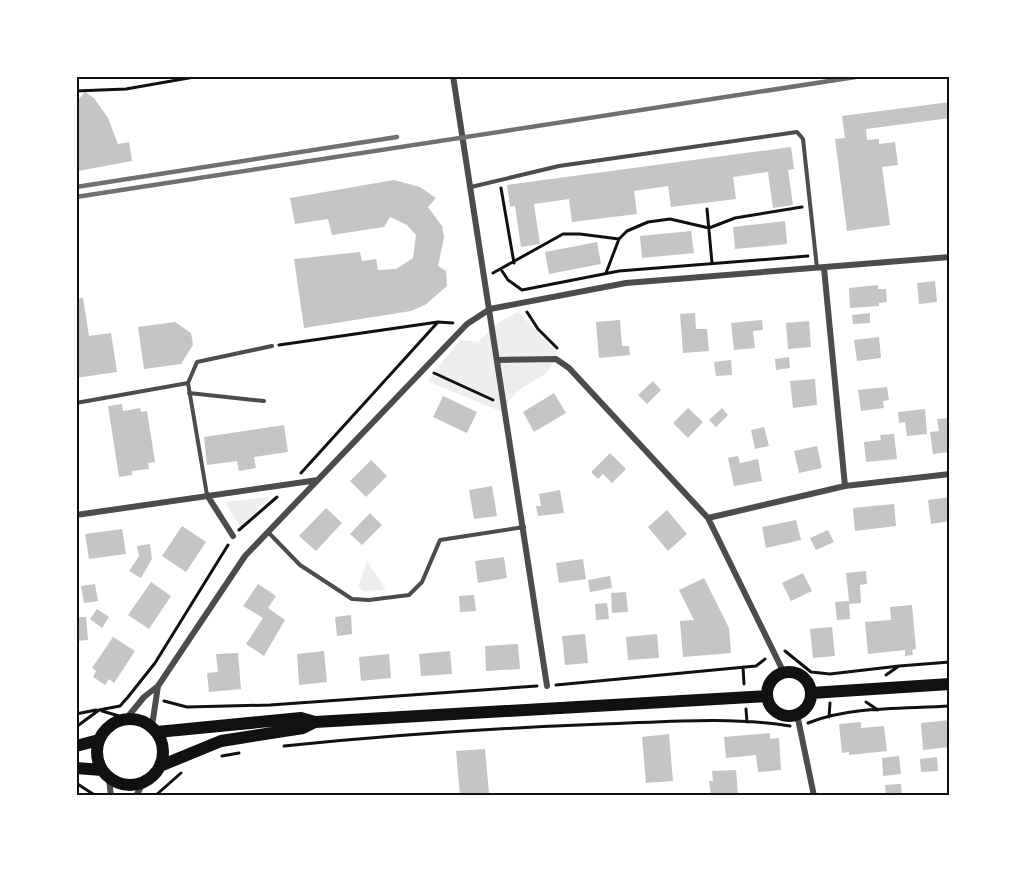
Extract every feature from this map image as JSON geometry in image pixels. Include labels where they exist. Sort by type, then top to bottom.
[{"type":"main road","points":[[791,672],[802,676],[811,693],[807,707],[797,721],[777,712],[767,696],[771,682],[784,673],[791,672]]},
{"type":"main road","points":[[811,693],[950,684]]},
{"type":"main road","points":[[106,774],[97,760],[99,740],[109,725],[126,719],[137,719],[154,729],[301,718],[315,722],[767,696]]},
{"type":"main road","points":[[76,768],[106,774],[125,785],[143,783],[160,766],[221,741],[303,728],[315,722]]},
{"type":"main road","points":[[154,729],[163,752],[160,766]]},
{"type":"main road","points":[[76,746],[99,740]]},
{"type":"street","points":[[453,76],[547,686]]},
{"type":"street","points":[[126,719],[144,697],[158,686],[245,556],[374,425],[424,368],[467,324],[490,309],[626,283],[950,257]]},
{"type":"street","points":[[820,268],[845,486]]},
{"type":"street","points":[[497,360],[556,359],[569,368],[708,518],[784,673]]},
{"type":"street","points":[[708,518],[845,486],[950,474]]},
{"type":"street","points":[[76,515],[318,480]]},
{"type":"street","points":[[207,495],[233,536]]},
{"type":"street","points":[[154,729],[158,686]]},
{"type":"street","points":[[797,721],[814,795]]},
{"type":"street","points":[[106,774],[111,795]]},
{"type":"street","points":[[136,795],[143,783]]},
{"type":"lane","points":[[471,187],[559,166],[797,132],[803,139],[810,206],[820,268]]},
{"type":"lane","points":[[207,495],[188,383],[197,362],[272,346]]},
{"type":"lane","points":[[76,403],[188,383]]},
{"type":"lane","points":[[189,393],[264,401]]},
{"type":"lane","points":[[268,532],[300,565],[352,599],[369,600],[409,595],[422,582],[440,540],[524,527]]},
{"type":"path","points":[[76,91],[126,89],[200,76]]},
{"type":"path","points":[[500,180],[514,263]]},
{"type":"path","points":[[606,273],[619,239],[637,226],[659,219],[680,220],[710,228],[735,218],[810,206]]},
{"type":"path","points":[[707,209],[712,263]]},
{"type":"path","points":[[485,275],[502,271],[563,234],[619,239]]},
{"type":"path","points":[[522,290],[523,302],[532,322],[560,352],[569,368]]},
{"type":"path","points":[[272,346],[438,322],[467,324]]},
{"type":"path","points":[[424,368],[503,404]]},
{"type":"path","points":[[156,699],[187,706],[270,705],[547,686],[756,666],[785,651],[800,666],[811,672],[830,674],[950,662]]},
{"type":"path","points":[[863,690],[899,666]]},
{"type":"path","points":[[128,697],[144,697]]},
{"type":"path","points":[[278,746],[348,739],[622,723],[797,721],[880,711],[950,706]]},
{"type":"path","points":[[76,714],[99,710],[126,719]]},
{"type":"path","points":[[76,727],[99,710]]},
{"type":"path","points":[[212,758],[245,752]]},
{"type":"path","points":[[155,795],[189,766]]},
{"type":"path","points":[[76,783],[96,795]]},
{"type":"shaded area","points":[[518,312],[557,352],[546,373],[517,392],[502,412],[427,381],[460,340],[478,342],[499,322]]},
{"type":"shaded area","points":[[270,497],[240,527],[225,502]]},
{"type":"shaded area","points":[[367,561],[386,590],[364,591],[358,587]]},
{"type":"building","points":[[85,92],[94,98],[108,118],[118,144],[129,142],[132,161],[78,171],[76,102]]},
{"type":"building","points":[[950,102],[950,118],[866,129],[867,140],[879,139],[879,144],[895,142],[898,165],[882,167],[890,225],[847,231],[835,139],[845,138],[842,116]]},
{"type":"building","points":[[791,147],[794,169],[788,170],[793,205],[773,208],[768,172],[733,177],[736,199],[671,207],[668,186],[634,191],[637,214],[572,222],[569,199],[534,204],[540,244],[521,247],[515,206],[510,207],[507,185]]},
{"type":"building","points":[[394,180],[420,187],[436,198],[428,207],[442,226],[444,237],[438,266],[446,271],[447,286],[425,305],[411,311],[304,328],[294,259],[360,252],[362,261],[376,259],[378,270],[396,269],[413,258],[416,235],[407,225],[390,217],[384,227],[332,235],[328,219],[295,224],[290,198]]},
{"type":"building","points":[[785,221],[787,244],[735,249],[733,227]]},
{"type":"building","points":[[691,231],[694,253],[642,258],[640,236]]},
{"type":"building","points":[[597,242],[601,264],[549,274],[545,252]]},
{"type":"building","points":[[935,281],[937,302],[919,304],[917,283]]},
{"type":"building","points":[[878,285],[878,289],[886,289],[887,302],[879,303],[879,306],[850,308],[849,288]]},
{"type":"building","points":[[83,298],[89,336],[111,333],[117,372],[76,378],[76,299]]},
{"type":"building","points":[[695,313],[696,329],[707,329],[709,351],[683,353],[680,314]]},
{"type":"building","points":[[870,313],[870,323],[853,324],[852,315]]},
{"type":"building","points":[[620,320],[622,346],[629,346],[630,355],[599,358],[596,322]]},
{"type":"building","points":[[762,320],[763,330],[753,331],[755,348],[734,350],[731,323]]},
{"type":"building","points":[[809,321],[811,347],[788,349],[786,323]]},
{"type":"building","points":[[175,322],[191,333],[193,345],[181,364],[144,369],[138,327]]},
{"type":"building","points":[[879,337],[881,358],[857,361],[854,340]]},
{"type":"building","points":[[789,357],[790,368],[776,370],[775,359]]},
{"type":"building","points":[[731,360],[732,375],[716,376],[714,362]]},
{"type":"building","points":[[815,379],[817,405],[793,408],[790,381]]},
{"type":"building","points":[[653,381],[661,390],[647,404],[638,395]]},
{"type":"building","points":[[887,387],[889,400],[883,401],[884,408],[861,411],[858,390]]},
{"type":"building","points":[[554,393],[566,413],[534,432],[523,412]]},
{"type":"building","points":[[443,396],[477,412],[467,433],[433,417]]},
{"type":"building","points":[[122,404],[123,411],[140,408],[141,412],[147,411],[155,462],[148,463],[149,469],[132,471],[132,475],[119,477],[108,406]]},
{"type":"building","points":[[688,408],[703,422],[688,438],[673,423]]},
{"type":"building","points":[[722,408],[728,415],[716,427],[709,420]]},
{"type":"building","points":[[925,409],[927,434],[907,436],[905,422],[899,423],[898,412]]},
{"type":"building","points":[[950,418],[950,452],[933,454],[930,432],[939,431],[937,419]]},
{"type":"building","points":[[284,425],[288,452],[254,457],[256,468],[239,471],[237,461],[207,465],[204,437]]},
{"type":"building","points":[[764,427],[769,446],[755,449],[751,430]]},
{"type":"building","points":[[894,434],[897,459],[866,462],[864,442],[881,440],[880,435]]},
{"type":"building","points":[[817,446],[822,468],[799,473],[794,451]]},
{"type":"building","points":[[610,453],[626,469],[612,483],[603,474],[598,479],[591,472]]},
{"type":"building","points":[[738,456],[740,463],[758,459],[762,481],[734,486],[728,458]]},
{"type":"building","points":[[371,460],[387,476],[366,497],[350,481]]},
{"type":"building","points":[[492,486],[497,516],[474,519],[469,490]]},
{"type":"building","points":[[560,490],[564,513],[538,516],[536,506],[541,506],[539,494]]},
{"type":"building","points":[[950,497],[950,521],[931,524],[928,500]]},
{"type":"building","points":[[894,504],[896,526],[855,531],[853,508]]},
{"type":"building","points":[[326,508],[342,523],[316,551],[299,536]]},
{"type":"building","points":[[667,510],[687,534],[668,551],[648,527]]},
{"type":"building","points":[[370,513],[382,525],[362,545],[350,534]]},
{"type":"building","points":[[796,520],[801,540],[766,548],[762,527]]},
{"type":"building","points":[[182,526],[206,542],[186,572],[162,556]]},
{"type":"building","points":[[122,529],[126,554],[89,559],[85,534]]},
{"type":"building","points":[[828,530],[834,542],[816,550],[810,538]]},
{"type":"building","points":[[150,544],[152,559],[141,578],[129,571],[139,556],[137,546]]},
{"type":"building","points":[[504,557],[507,578],[478,583],[475,561]]},
{"type":"building","points":[[583,559],[586,579],[559,583],[556,563]]},
{"type":"building","points":[[866,571],[867,584],[860,585],[861,603],[849,604],[850,619],[837,620],[835,602],[849,601],[846,573]]},
{"type":"building","points":[[803,573],[812,591],[791,601],[782,583]]},
{"type":"building","points":[[610,576],[612,588],[590,592],[588,580]]},
{"type":"building","points":[[704,578],[729,628],[731,653],[683,657],[680,621],[694,620],[679,590]]},
{"type":"building","points":[[151,582],[171,596],[149,629],[128,615]]},
{"type":"building","points":[[95,584],[98,601],[84,603],[81,586]]},
{"type":"building","points":[[258,584],[276,596],[268,608],[285,620],[264,656],[246,644],[263,618],[243,606]]},
{"type":"building","points":[[626,592],[628,612],[612,613],[611,593]]},
{"type":"building","points":[[474,595],[476,611],[460,612],[459,596]]},
{"type":"building","points":[[607,603],[609,619],[596,620],[595,604]]},
{"type":"building","points":[[912,605],[916,649],[912,650],[913,655],[905,656],[905,650],[868,654],[865,622],[891,620],[890,607]]},
{"type":"building","points":[[97,609],[109,617],[102,628],[90,619]]},
{"type":"building","points":[[351,615],[352,634],[337,636],[335,617]]},
{"type":"building","points":[[76,617],[86,617],[88,640],[76,641]]},
{"type":"building","points":[[832,627],[835,656],[813,658],[810,629]]},
{"type":"building","points":[[585,634],[588,663],[565,665],[562,636]]},
{"type":"building","points":[[657,634],[659,658],[628,660],[626,637]]},
{"type":"building","points":[[113,637],[135,651],[114,683],[109,679],[105,685],[93,677],[96,671],[92,668]]},
{"type":"building","points":[[518,644],[520,669],[486,671],[485,646]]},
{"type":"building","points":[[324,651],[327,682],[299,685],[297,654]]},
{"type":"building","points":[[450,651],[452,674],[421,676],[419,654]]},
{"type":"building","points":[[238,653],[241,689],[209,692],[207,673],[218,672],[216,654]]},
{"type":"building","points":[[389,654],[391,678],[361,681],[359,657]]},
{"type":"building","points":[[950,720],[950,747],[923,750],[921,723]]},
{"type":"building","points":[[861,722],[861,728],[884,726],[887,751],[849,755],[849,752],[842,753],[839,724]]},
{"type":"building","points":[[770,733],[770,739],[779,738],[781,770],[758,772],[756,755],[726,758],[724,737]]},
{"type":"building","points":[[669,734],[673,781],[646,783],[642,737]]},
{"type":"building","points":[[485,749],[489,794],[460,796],[456,751]]},
{"type":"building","points":[[899,756],[901,774],[883,776],[882,758]]},
{"type":"building","points":[[937,757],[938,771],[921,772],[920,759]]},
{"type":"building","points":[[736,770],[738,796],[711,796],[709,781],[713,781],[712,771]]},
{"type":"building","points":[[901,784],[902,796],[886,796],[885,785]]},
{"type":"railway","points":[[76,197],[862,76]]},
{"type":"railway","points":[[76,187],[397,137]]}]
